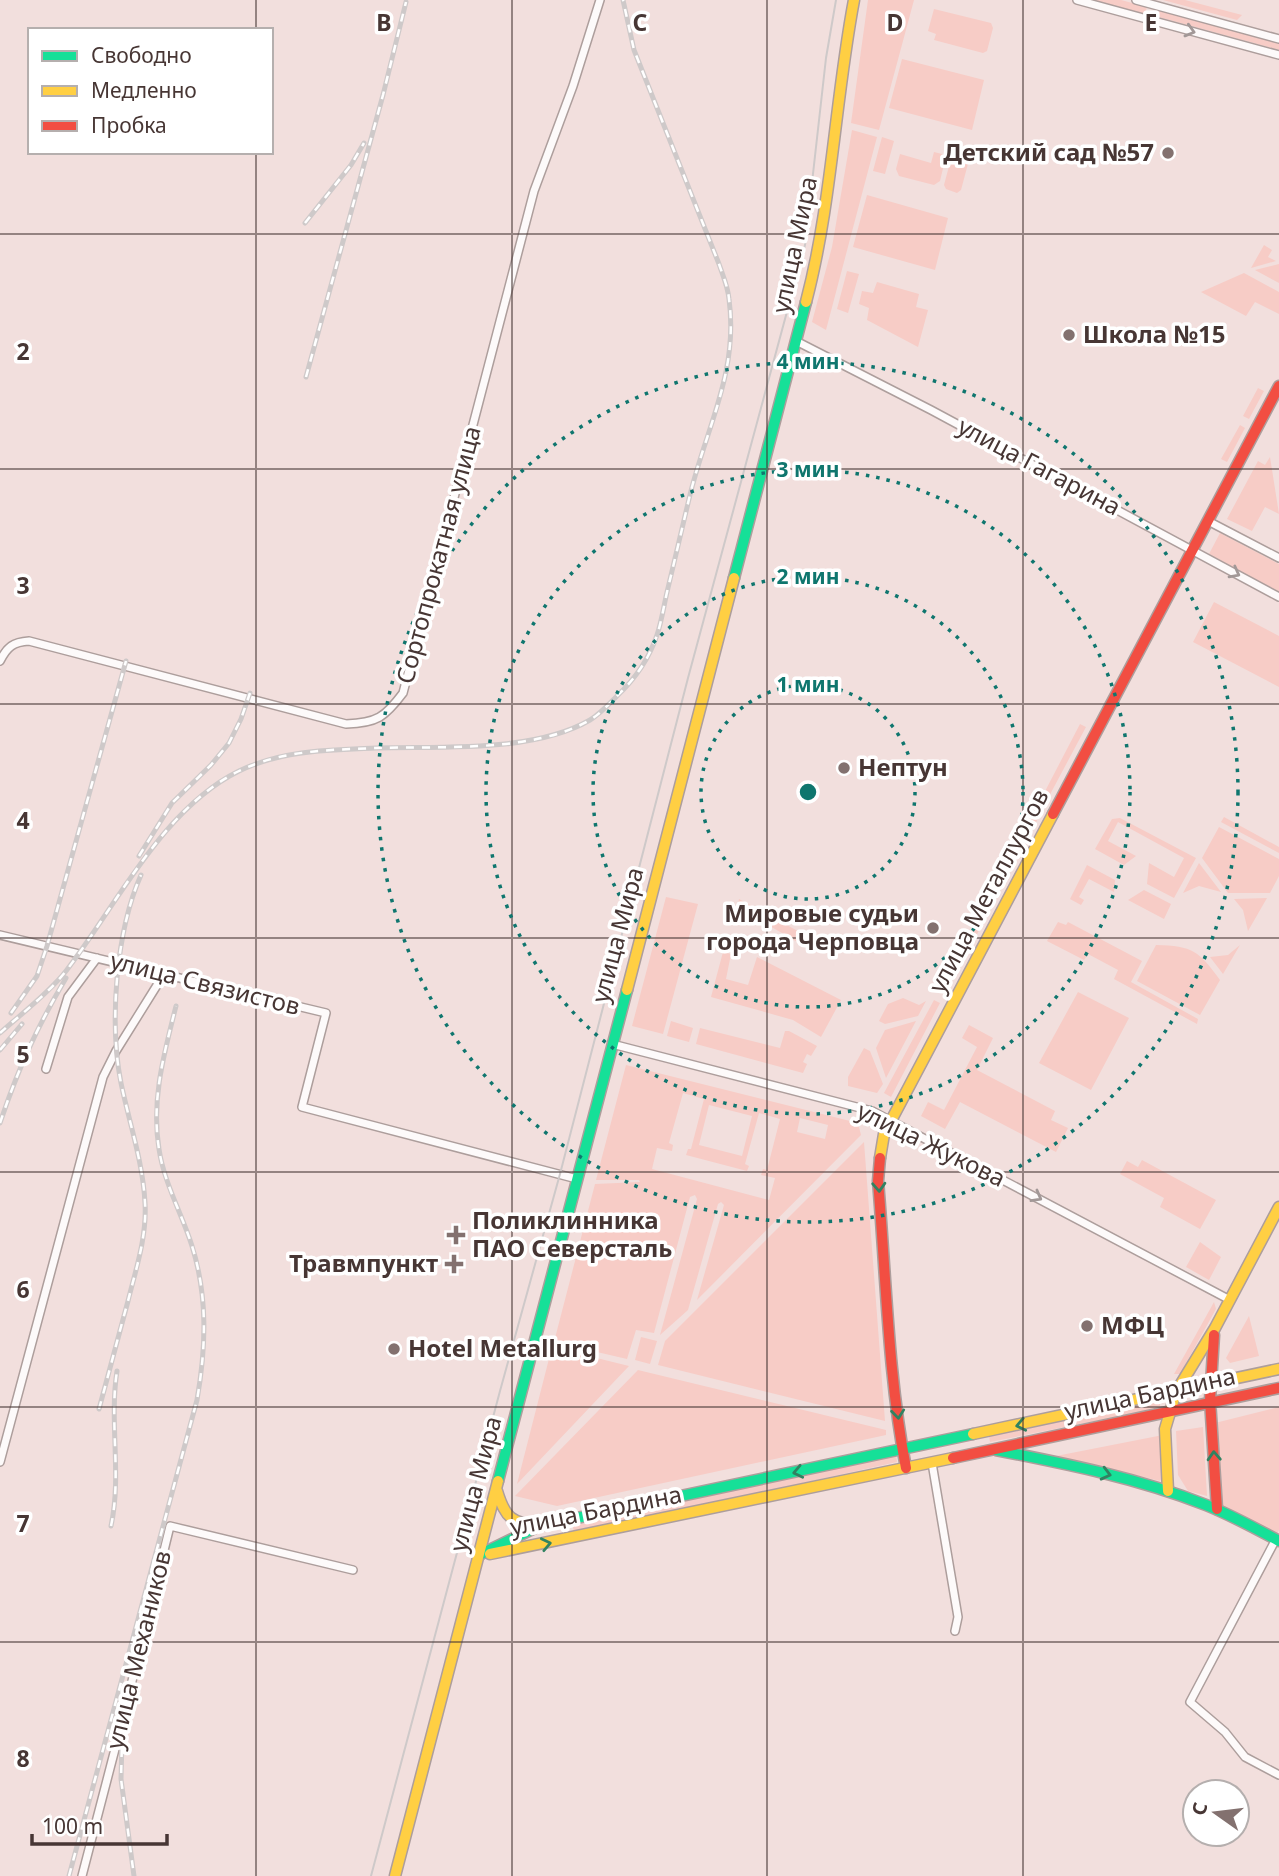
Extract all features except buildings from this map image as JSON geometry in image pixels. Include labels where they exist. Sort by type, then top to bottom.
[{"type":"main road","name":"улица Мира","points":[[395,1876],[824,232],[842,66],[854,0]]},
{"type":"main road","name":"улица Металлургов","points":[[906,1468],[902,1450],[878,1181],[881,1145],[889,1120],[1279,386]]},
{"type":"main road","points":[[1168,1491],[1166,1429],[1176,1392],[1215,1328],[1279,1207]]},
{"type":"main road","points":[[1215,1328],[1210,1357],[1210,1385],[1217,1509]]},
{"type":"main road","name":"улица Бардина","points":[[479,1555],[539,1526],[1279,1369]]},
{"type":"main road","name":"улица Бардина","points":[[479,1555],[664,1519],[1279,1388]]},
{"type":"main road","points":[[992,1449],[1104,1473],[1168,1491],[1217,1509],[1278,1540]]},
{"type":"main road","points":[[496,1490],[507,1517],[520,1524],[539,1526]]},
{"type":"main road","points":[[660,1501],[664,1519]]},
{"type":"street","name":"Сортопрокатная улица","points":[[0,661],[6,650],[15,642],[29,641],[346,724],[369,723],[389,712],[403,693],[534,191],[573,86],[600,0]]},
{"type":"street","points":[[1077,0],[1279,55]]},
{"type":"street","points":[[1136,0],[1279,39]]},
{"type":"street","points":[[1148,19],[1152,4]]},
{"type":"street","name":"улица Гагарина","points":[[796,341],[931,410],[1279,597]]},
{"type":"street","points":[[1208,521],[1279,558]]},
{"type":"street","name":"улица Связистов","points":[[0,935],[326,1013],[302,1107],[577,1179]]},
{"type":"street","points":[[46,1069],[68,997],[97,958]]},
{"type":"street","points":[[0,1462],[103,1077],[164,974]]},
{"type":"street","name":"улица Жукова","points":[[611,1044],[872,1111],[1230,1300]]},
{"type":"street","points":[[932,1463],[958,1617],[955,1631]]},
{"type":"street","name":"улица Механиков","points":[[82,1876],[170,1526],[353,1570]]},
{"type":"street","points":[[1278,1540],[1190,1702],[1224,1732],[1245,1757],[1279,1775]]},
{"type":"shaded area","points":[[868,0],[914,0],[879,130],[851,123]]},
{"type":"shaded area","points":[[1092,0],[1121,0],[1147,7],[1145,14]]},
{"type":"shaded area","points":[[1163,0],[1185,0],[1242,15],[1237,20]]},
{"type":"shaded area","points":[[934,9],[991,23],[993,28],[987,51],[983,53],[934,40],[936,34],[928,31]]},
{"type":"shaded area","points":[[1157,10],[1279,42],[1279,50],[1155,16]]},
{"type":"shaded area","points":[[902,59],[984,80],[972,130],[889,108]]},
{"type":"shaded area","points":[[852,130],[877,137],[826,330],[812,322],[832,247]]},
{"type":"shaded area","points":[[882,137],[894,141],[885,174],[873,171]]},
{"type":"shaded area","points":[[934,152],[942,154],[945,160],[940,181],[934,185],[899,176],[896,169],[900,154],[931,163]]},
{"type":"shaded area","points":[[952,155],[969,160],[961,190],[957,193],[946,189],[944,185]]},
{"type":"shaded area","points":[[867,195],[948,218],[935,270],[853,247]]},
{"type":"shaded area","points":[[1264,245],[1272,250],[1268,257],[1276,261],[1251,268]]},
{"type":"shaded area","points":[[1279,264],[1279,283],[1255,270]]},
{"type":"shaded area","points":[[847,271],[859,274],[848,313],[837,309]]},
{"type":"shaded area","points":[[1244,273],[1279,292],[1279,314],[1255,302],[1246,316],[1201,292]]},
{"type":"shaded area","points":[[877,282],[919,294],[916,307],[928,310],[918,347],[867,320],[869,308],[859,304],[862,291],[873,293]]},
{"type":"shaded area","points":[[1258,388],[1264,391],[1249,419],[1243,416]]},
{"type":"shaded area","points":[[1240,425],[1245,428],[1227,462],[1221,459]]},
{"type":"shaded area","points":[[1270,457],[1279,514],[1265,507],[1252,531],[1227,519],[1258,461],[1265,465]]},
{"type":"shaded area","points":[[1220,533],[1279,564],[1279,592],[1209,554]]},
{"type":"shaded area","points":[[1214,602],[1279,636],[1279,687],[1193,642]]},
{"type":"shaded area","points":[[1080,724],[1086,727],[1046,802],[1041,799]]},
{"type":"shaded area","points":[[1035,810],[1041,813],[1024,845],[1018,843]]},
{"type":"shaded area","points":[[1224,817],[1279,847],[1279,853],[1221,822]]},
{"type":"shaded area","points":[[1120,818],[1196,858],[1174,898],[1147,884],[1149,863],[1174,877],[1184,858],[1118,822],[1108,841],[1136,856],[1124,865],[1095,849],[1112,819]]},
{"type":"shaded area","points":[[1219,827],[1279,859],[1279,876],[1270,893],[1228,893],[1202,858]]},
{"type":"shaded area","points":[[1017,847],[1022,850],[1006,879],[1001,876]]},
{"type":"shaded area","points":[[1199,863],[1221,892],[1199,886],[1183,893]]},
{"type":"shaded area","points":[[1087,865],[1115,880],[1114,892],[1089,879],[1079,897],[1084,900],[1081,905],[1070,899]]},
{"type":"shaded area","points":[[1144,890],[1171,904],[1164,919],[1128,900]]},
{"type":"shaded area","points":[[666,897],[698,904],[663,1034],[632,1026]]},
{"type":"shaded area","points":[[1267,898],[1248,931],[1243,910],[1234,899]]},
{"type":"shaded area","points":[[739,899],[818,942],[813,951],[737,907]]},
{"type":"shaded area","points":[[988,900],[993,903],[973,942],[967,940]]},
{"type":"shaded area","points":[[1058,922],[1066,925],[1068,922],[1142,961],[1131,982],[1198,1019],[1197,1024],[1114,979],[1118,970],[1088,954],[1084,960],[1047,941]]},
{"type":"shaded area","points":[[1156,945],[1179,947],[1194,952],[1220,980],[1200,1015],[1137,981]]},
{"type":"shaded area","points":[[1240,945],[1223,974],[1210,957],[1228,955]]},
{"type":"shaded area","points":[[961,950],[967,953],[946,992],[941,989]]},
{"type":"shaded area","points":[[723,952],[731,954],[726,979],[748,985],[757,957],[841,1000],[821,1037],[793,1020],[711,997]]},
{"type":"shaded area","points":[[1078,992],[1129,1018],[1091,1090],[1039,1063]]},
{"type":"shaded area","points":[[903,998],[919,1005],[926,1001],[918,1016],[885,1024],[879,1021],[888,1004]]},
{"type":"shaded area","points":[[934,1000],[940,1003],[891,1097],[884,1093]]},
{"type":"shaded area","points":[[671,1021],[693,1028],[689,1042],[667,1036]]},
{"type":"shaded area","points":[[916,1021],[886,1078],[876,1048],[885,1030]]},
{"type":"shaded area","points":[[969,1025],[993,1038],[977,1070],[1055,1111],[1051,1120],[1068,1128],[1056,1152],[960,1102],[945,1129],[921,1116],[928,1102],[944,1110],[977,1047],[962,1038]]},
{"type":"shaded area","points":[[700,1028],[780,1048],[785,1031],[789,1031],[817,1046],[811,1056],[807,1054],[803,1062],[807,1064],[803,1073],[696,1044]]},
{"type":"shaded area","points":[[864,1048],[870,1051],[883,1084],[877,1093],[848,1086],[848,1077]]},
{"type":"shaded area","points":[[626,1065],[858,1123],[861,1135],[697,1300],[724,1205],[721,1202],[718,1204],[688,1310],[660,1335],[697,1199],[695,1195],[690,1197],[654,1333],[636,1330],[627,1359],[554,1342],[595,1184],[640,1182],[596,1180]],"holes":[[[683,1093],[704,1099],[691,1149],[688,1149],[686,1155],[747,1171],[749,1166],[745,1164],[759,1113],[780,1119],[767,1170],[763,1169],[761,1175],[775,1178],[769,1200],[652,1169],[657,1148],[672,1151],[673,1145],[669,1143]],[[709,1105],[752,1116],[742,1156],[699,1145]],[[800,1118],[828,1125],[825,1139],[797,1132]]]},
{"type":"shaded area","points":[[864,1142],[885,1421],[658,1365],[665,1341]]},
{"type":"shaded area","points":[[1142,1160],[1216,1200],[1200,1229],[1160,1207],[1164,1198],[1120,1174],[1127,1161],[1138,1167]]},
{"type":"shaded area","points":[[1200,1242],[1221,1257],[1209,1280],[1186,1267]]},
{"type":"shaded area","points":[[1214,1302],[1216,1309],[1180,1374],[1174,1374]]},
{"type":"shaded area","points":[[1249,1316],[1259,1356],[1230,1363],[1226,1358]]},
{"type":"shaded area","points":[[641,1337],[657,1341],[650,1364],[635,1360]]},
{"type":"shaded area","points":[[552,1347],[629,1366],[517,1484]]},
{"type":"shaded area","points":[[638,1370],[886,1430],[886,1435],[557,1506],[515,1496]]},
{"type":"shaded area","points":[[1160,1400],[1160,1408],[990,1442],[989,1436]]},
{"type":"shaded area","points":[[1279,1407],[1279,1530],[1276,1536],[1220,1507],[1215,1423]]},
{"type":"shaded area","points":[[1203,1427],[1207,1496],[1188,1491],[1178,1475],[1176,1431]]},
{"type":"shaded area","points":[[1163,1435],[1166,1473],[1160,1481],[1056,1456]]},
{"type":"shaded area","points":[[896,1455],[897,1462],[574,1534],[573,1526]]},
{"type":"tram line","points":[[371,1876],[560,1174],[688,678],[805,245],[826,58],[836,0]]},
{"type":"railway","points":[[0,1033],[66,971],[164,834],[187,809],[212,788],[239,771],[272,759],[306,752],[486,746],[542,738],[567,731],[594,718],[624,689],[646,660],[659,629],[689,499],[719,401],[725,377],[731,326],[725,282],[634,50],[623,0]]},
{"type":"railway","points":[[306,377],[406,2]]},
{"type":"railway","points":[[305,223],[351,165],[364,143]]},
{"type":"railway","points":[[11,1013],[37,976],[47,946],[126,661]]},
{"type":"railway","points":[[139,856],[172,803],[211,765],[229,743],[250,693]]},
{"type":"railway","points":[[99,1409],[137,1265],[144,1228],[142,1172],[117,1059],[115,1006],[126,923],[141,875]]},
{"type":"railway","points":[[0,1123],[29,1049],[66,978]]},
{"type":"railway","points":[[69,1876],[200,1381],[204,1342],[201,1284],[192,1246],[165,1174],[157,1131],[160,1077],[176,1006]]},
{"type":"railway","points":[[0,1050],[22,1024]]},
{"type":"railway","points":[[111,1526],[115,1487],[114,1410],[117,1371]]},
{"type":"railway","points":[[123,1701],[121,1779],[134,1876]]},
{"type":"traffic: fast","points":[[734,578],[806,302]]},
{"type":"traffic: fast","points":[[498,1481],[627,990]]},
{"type":"traffic: fast","points":[[479,1555],[539,1526],[973,1434]]},
{"type":"traffic: fast","points":[[996,1450],[1076,1466],[1180,1495],[1279,1541]]},
{"type":"traffic: slow","points":[[806,302],[822,227],[854,0]]},
{"type":"traffic: slow","points":[[627,990],[734,578]]},
{"type":"traffic: slow","points":[[880,1158],[884,1134],[1053,814]]},
{"type":"traffic: slow","points":[[1168,1491],[1165,1429],[1176,1392],[1215,1328],[1279,1207]]},
{"type":"traffic: slow","points":[[973,1434],[1279,1369]]},
{"type":"traffic: slow","points":[[490,1554],[953,1458]]},
{"type":"traffic: slow","points":[[395,1876],[498,1481]]},
{"type":"traffic: slow","points":[[497,1491],[511,1518],[539,1526]]},
{"type":"traffic: jam","points":[[1053,814],[1279,386]]},
{"type":"traffic: jam","points":[[880,1158],[878,1181],[888,1325],[895,1398],[906,1468]]},
{"type":"traffic: jam","points":[[1214,1335],[1210,1400],[1217,1509]]},
{"type":"traffic: jam","points":[[953,1458],[1279,1388]]},
{"type":"place","name":"Детский сад №57","points":[[1168,153]]},
{"type":"place","name":"Школа №15","points":[[1069,335]]},
{"type":"place","name":"Нептун","points":[[844,768]]},
{"type":"place","name":"Мировые судьи города Черповца","points":[[933,928]]},
{"type":"place","name":"Поликлинника ПАО Северсталь","points":[[456,1235]]},
{"type":"place","name":"Травмпункт","points":[[454,1264]]},
{"type":"place","name":"МФЦ","points":[[1087,1326]]},
{"type":"place","name":"Hotel Metallurg","points":[[394,1349]]}]
